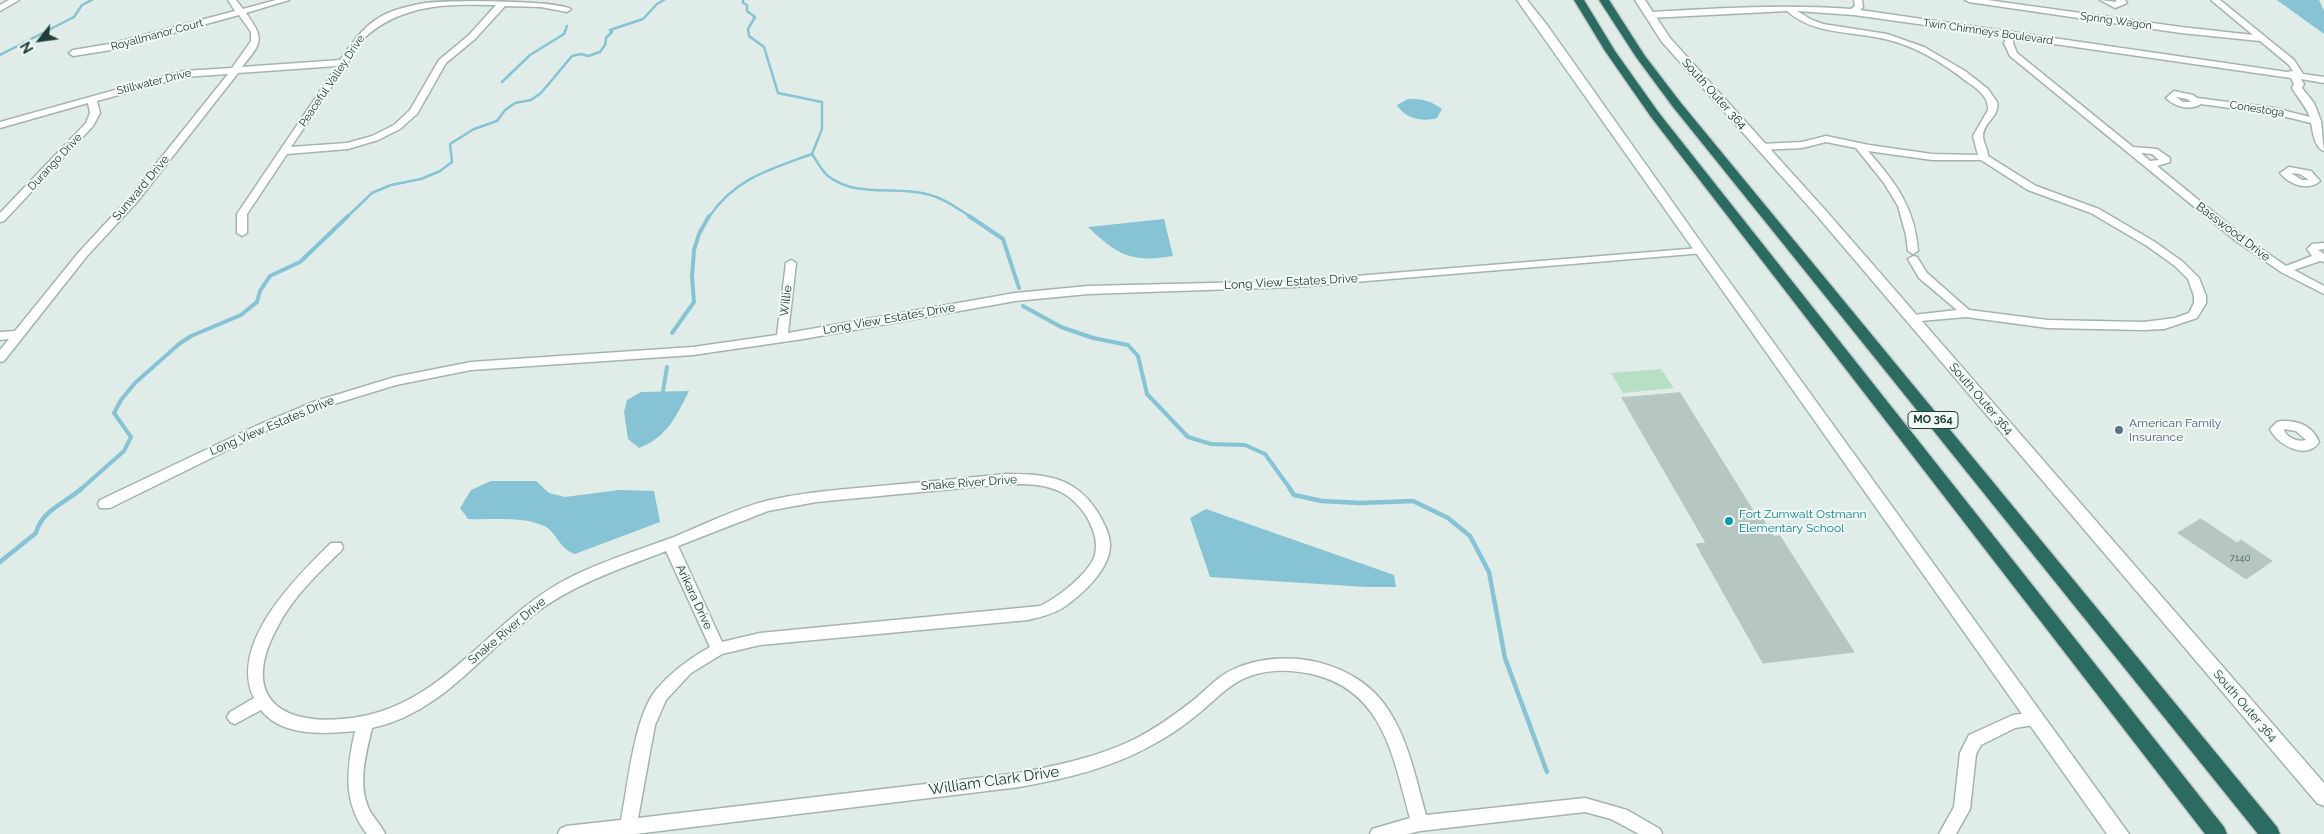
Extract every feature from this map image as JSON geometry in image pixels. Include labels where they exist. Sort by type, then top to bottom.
[{"type":"highway","name":"MO 364","points":[[1579,0],[1610,52],[1655,115],[2217,834]]},
{"type":"highway","name":"MO 364","points":[[1604,0],[1636,50],[1677,105],[2270,834]]},
{"type":"main road","points":[[1522,0],[1543,27],[1700,252],[2119,834]]},
{"type":"main road","name":"South Outer 364","points":[[1640,0],[1666,40],[1912,319],[2324,797]]},
{"type":"street","points":[[0,8],[15,0]]},
{"type":"street","points":[[232,0],[240,12]]},
{"type":"street","name":"Royallmanor Court","points":[[73,52],[112,47],[285,0]]},
{"type":"street","points":[[1848,0],[1849,7],[1854,13],[1859,7],[1858,0]]},
{"type":"street","name":"Spring Wagon","points":[[1969,0],[2121,22],[2264,39]]},
{"type":"street","points":[[2104,0],[2117,2],[2121,22]]},
{"type":"street","points":[[2215,0],[2285,58],[2282,61],[2285,67],[2297,79],[2297,88],[2310,103],[2316,121],[2318,136],[2324,148]]},
{"type":"street","points":[[284,151],[348,146],[374,138],[397,127],[414,112],[442,62],[472,37],[504,1]]},
{"type":"street","name":"Peaceful Valley Drive","points":[[242,233],[242,214],[343,63],[367,29],[377,22],[396,12],[440,2],[504,1],[545,4],[567,9]]},
{"type":"street","points":[[1790,10],[1812,24],[1863,31],[1890,38],[1936,55],[1955,66],[1987,94],[1993,106],[1979,130],[1978,139],[1984,154],[1983,157]]},
{"type":"street","name":"Twin Chimneys Boulevard","points":[[1652,18],[1790,10],[1854,13],[2009,38],[2297,79],[2324,80]]},
{"type":"street","name":"Sunward Drive","points":[[0,358],[83,254],[133,200],[247,56],[255,32],[240,12]]},
{"type":"street","name":"Basswood Drive","points":[[2009,38],[2008,43],[2013,54],[2018,56],[2240,239],[2285,270],[2324,290]]},
{"type":"street","name":"Stillwater Drive","points":[[0,125],[183,74],[343,63]]},
{"type":"street","name":"Twin Chimneys Boulevard","points":[[2297,79],[2324,86]]},
{"type":"street","name":"Durango Drive","points":[[0,219],[90,124],[96,113],[92,98]]},
{"type":"street","name":"Conestoga","points":[[2197,101],[2274,111],[2316,121]]},
{"type":"street","points":[[1761,147],[1777,145],[1794,146],[1826,139],[1932,157],[1983,157],[2032,188],[2095,211],[2151,244],[2179,264],[2193,278],[2200,296],[2200,303],[2193,315],[2179,321],[2144,326],[2054,324],[1966,313],[1912,319]]},
{"type":"street","points":[[1859,146],[1890,183],[1902,203],[1913,234],[1913,255],[1917,270],[1927,280],[1957,301],[1966,313]]},
{"type":"street","points":[[2131,150],[2154,152],[2166,160],[2160,163],[2148,164]]},
{"type":"street","points":[[2308,174],[2324,173]]},
{"type":"street","points":[[2322,258],[2312,249],[2316,246],[2324,246]]},
{"type":"street","name":"Long View Estates Drive","points":[[105,504],[143,484],[288,416],[329,401],[395,381],[471,366],[693,351],[782,338],[1015,297],[1088,290],[1294,284],[1700,252]]},
{"type":"street","points":[[2285,270],[2322,258]]},
{"type":"street","name":"Willie","points":[[782,338],[791,263]]},
{"type":"street","points":[[0,336],[18,335]]},
{"type":"street","points":[[2310,434],[2324,433]]},
{"type":"street","name":"Snake River Drive","points":[[336,547],[293,590],[266,636],[257,659],[255,678],[262,701],[279,718],[296,724],[332,727],[365,723],[384,718],[422,701],[458,674],[531,608],[575,581],[670,545],[742,514],[785,501],[1005,479],[1037,479],[1067,489],[1090,508],[1101,532],[1103,545],[1101,559],[1083,583],[1058,604],[1042,611],[1028,614],[760,639],[718,649],[686,669],[660,696],[647,725],[627,830]]},
{"type":"street","name":"Arikara Drive","points":[[670,545],[718,649]]},
{"type":"street","name":"William Clark Drive","points":[[566,834],[627,830],[1009,782],[1058,773],[1096,763],[1132,748],[1169,727],[1220,685],[1246,671],[1270,665],[1300,664],[1331,673],[1357,688],[1378,706],[1392,731],[1420,823]]},
{"type":"street","points":[[235,717],[262,701]]},
{"type":"street","points":[[1946,834],[1962,809],[1968,753],[1975,740],[2012,722],[2035,719]]},
{"type":"street","points":[[365,723],[355,768],[356,796],[365,821],[377,834]]},
{"type":"street","points":[[1378,834],[1420,823],[1563,805],[1585,805],[1618,812],[1654,834]]},
{"type":"green space","points":[[1661,369],[1674,388],[1623,393],[1611,373]]},
{"type":"water","points":[[2277,0],[2319,0],[2324,11],[2324,34]]},
{"type":"water","points":[[1408,99],[1426,101],[1442,109],[1437,118],[1426,120],[1415,118],[1405,114],[1397,105]]},
{"type":"water","points":[[1164,219],[1173,256],[1159,258],[1126,255],[1098,237],[1088,227]]},
{"type":"water","points":[[689,391],[675,418],[657,438],[639,448],[628,439],[624,412],[627,400],[641,392]]},
{"type":"water","points":[[491,481],[536,481],[549,493],[565,497],[619,490],[654,491],[660,522],[575,554],[565,548],[548,528],[535,523],[507,519],[468,519],[460,508],[471,490]]},
{"type":"water","points":[[1206,509],[1394,575],[1396,587],[1366,587],[1210,577],[1190,518]]},
{"type":"building","name":"Fort Zumwalt Ostmann Elementary School","points":[[1680,393],[1754,512],[1758,511],[1773,536],[1780,536],[1854,652],[1763,663],[1696,544],[1706,543],[1622,398]]},
{"type":"building","points":[[2201,519],[2237,543],[2241,540],[2272,561],[2246,579],[2178,533]]},
{"type":"waterway","points":[[0,55],[74,17],[82,5],[92,0]]},
{"type":"waterway","points":[[347,217],[372,193],[391,185],[421,179],[440,171],[452,162],[450,144],[474,129],[497,121],[505,110],[515,103],[531,100],[541,93],[572,56],[581,54],[588,56],[600,52],[605,45],[606,38],[612,32],[610,30],[643,19],[657,4],[664,0]]},
{"type":"waterway","points":[[743,0],[743,3],[747,5],[747,11],[755,17],[748,29],[749,36],[764,47],[778,93],[822,102],[822,129],[812,154]]},
{"type":"waterway","points":[[502,82],[530,55],[564,34],[567,26]]},
{"type":"waterway","points":[[709,217],[719,204],[742,184],[768,170],[812,154]]},
{"type":"waterway","points":[[812,154],[826,174],[839,183],[863,189],[932,195],[971,217]]},
{"type":"waterway","points":[[80,490],[124,451],[131,437],[114,413],[121,400],[135,383],[179,344],[191,336],[241,315],[257,302],[260,291],[270,276],[300,262],[348,216]]},
{"type":"waterway","points":[[672,333],[694,302],[692,277],[694,250],[699,234],[709,216]]},
{"type":"waterway","points":[[969,216],[1003,239],[1019,288]]},
{"type":"waterway","points":[[1023,306],[1061,327],[1093,338],[1128,345],[1138,356],[1147,394],[1188,437],[1211,444],[1245,445],[1265,454],[1291,490]]},
{"type":"waterway","points":[[663,391],[667,367]]},
{"type":"waterway","points":[[0,562],[36,533],[43,518],[81,489]]},
{"type":"waterway","points":[[1290,489],[1294,495],[1322,501],[1360,503],[1413,501],[1448,518],[1470,536],[1489,572],[1505,658],[1547,772]]},
{"type":"place","name":"American Family Insurance","points":[[2119,430]]},
{"type":"place","name":"Fort Zumwalt Ostmann Elementary School","points":[[1729,521]]}]
